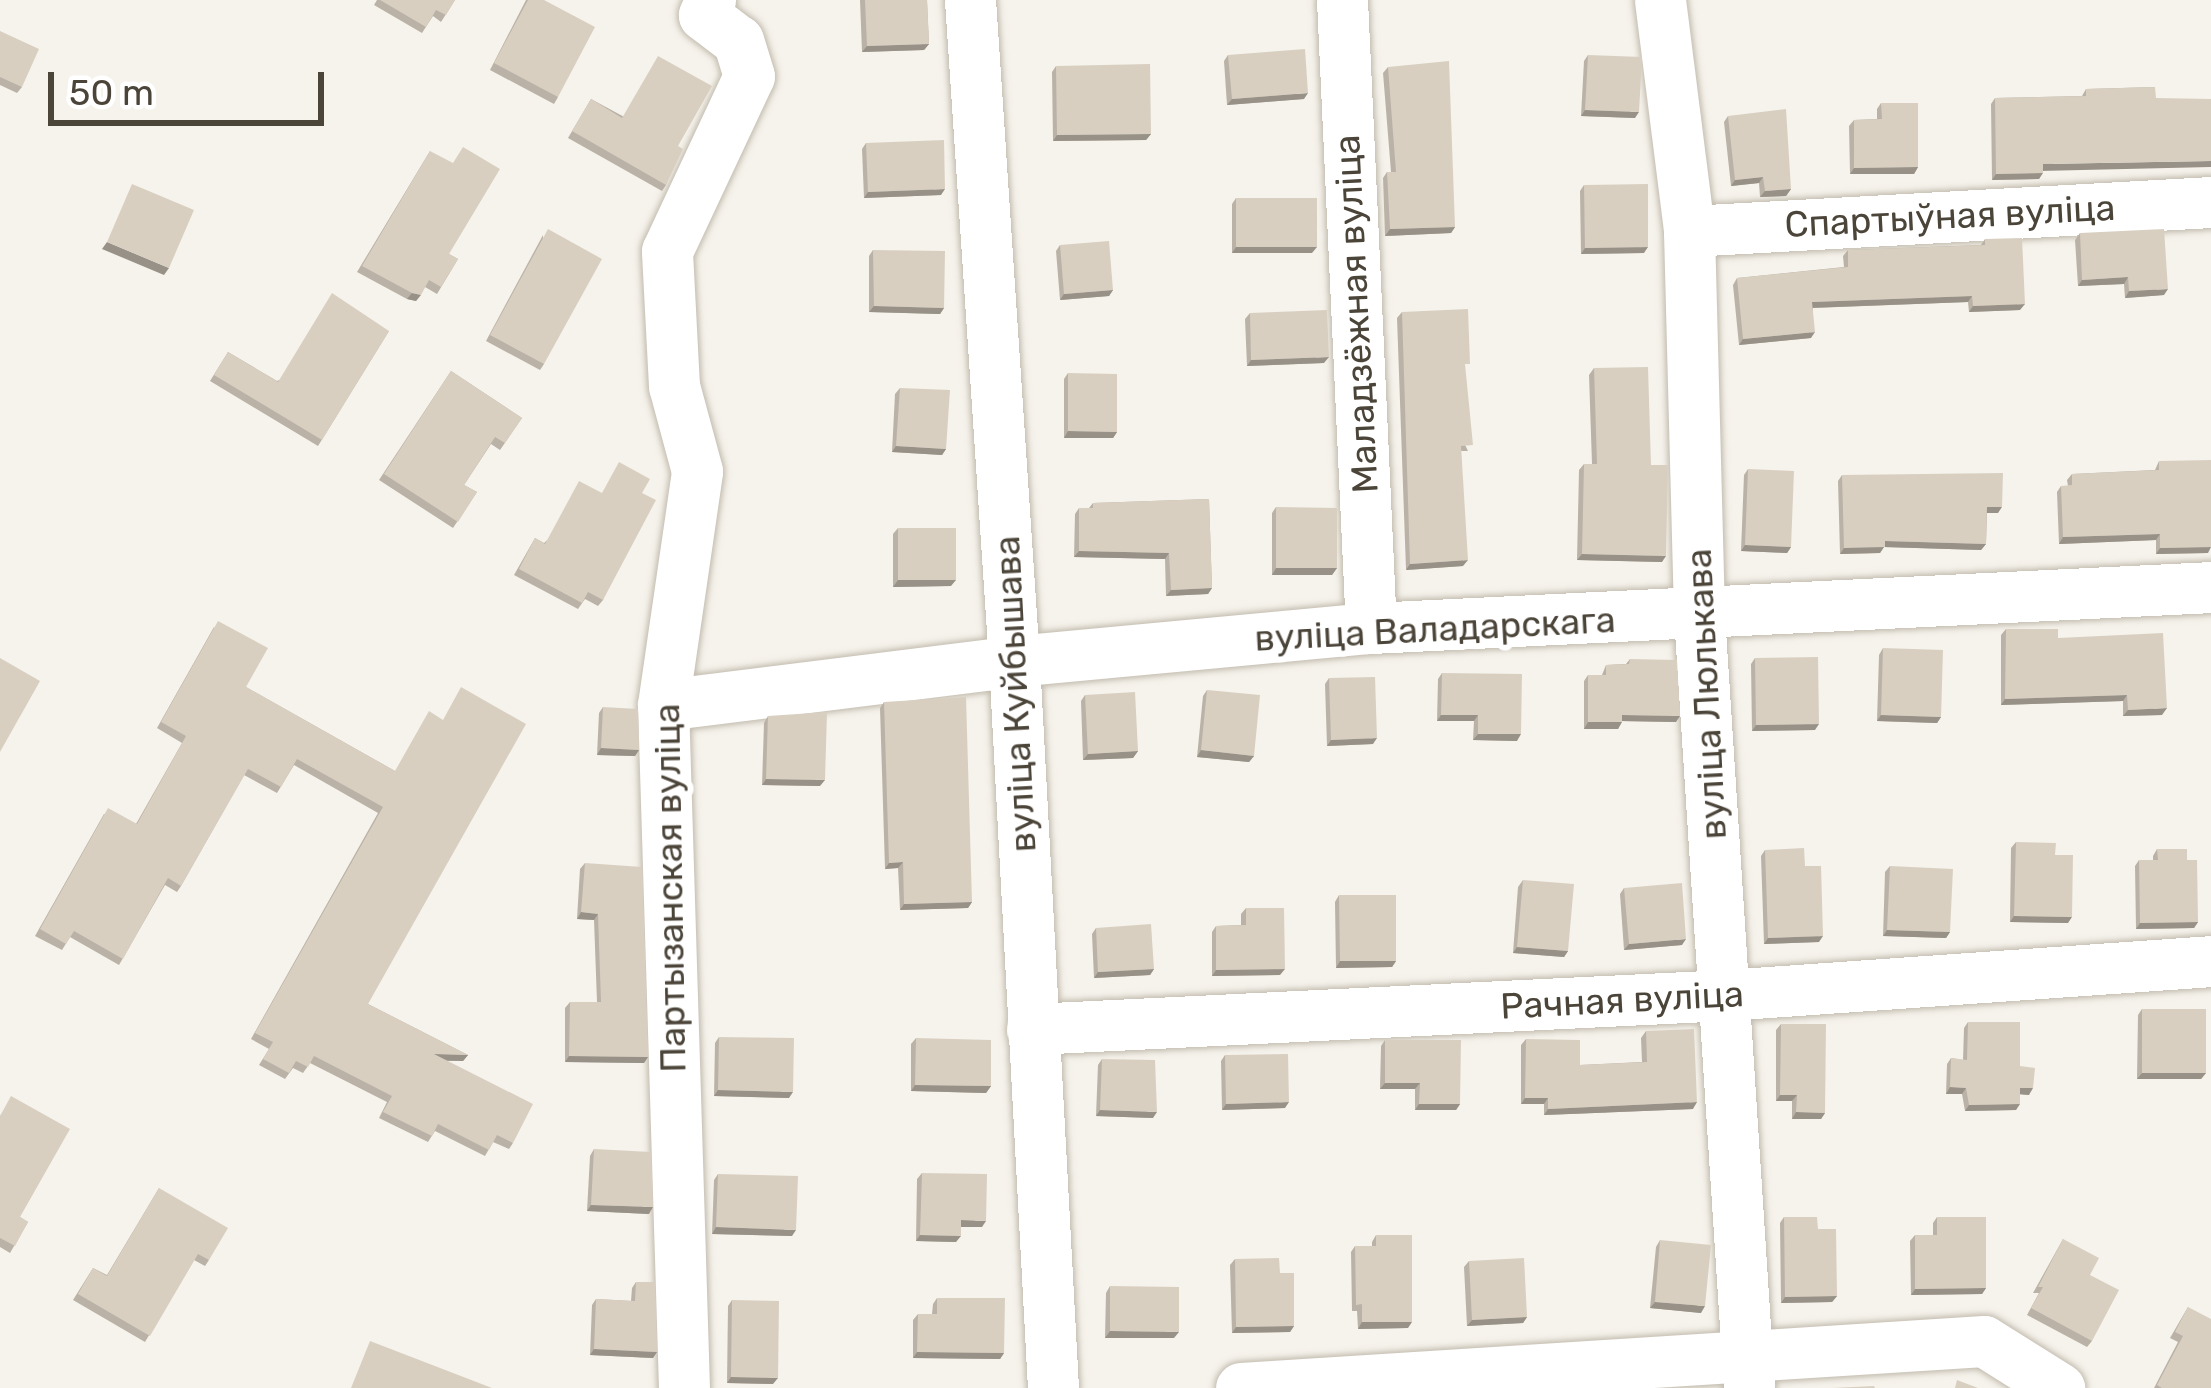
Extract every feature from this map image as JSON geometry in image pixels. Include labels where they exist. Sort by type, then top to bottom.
[{"type":"street","name":"Партызанская вуліца","points":[[684,1388],[663,706],[697,471],[674,386],[667,251],[749,76],[738,40],[704,15],[710,0]]},
{"type":"street","name":"вуліца Куйбышава","points":[[970,0],[1015,661],[1053,1388]]},
{"type":"street","name":"Маладзёжная вуліца","points":[[1342,0],[1370,628]]},
{"type":"street","name":"вуліца Люлькава","points":[[1660,0],[1689,231],[1699,615],[1748,1373]]},
{"type":"street","name":"Спартыўная вуліца","points":[[1689,231],[2211,202]]},
{"type":"street","name":"вуліца Валадарскага","points":[[663,706],[1015,661],[1370,628],[2211,587]]},
{"type":"street","name":"Рачная вуліца","points":[[1032,1029],[1726,995],[2211,961]]},
{"type":"street","points":[[1241,1388],[1748,1373],[1984,1341],[2059,1388]]},
{"type":"building","points":[[380,0],[455,0],[446,15],[436,10],[426,27]]},
{"type":"building","points":[[528,0],[544,0],[595,27],[558,97],[494,63]]},
{"type":"building","points":[[865,0],[927,0],[929,44],[867,46]]},
{"type":"building","points":[[0,31],[39,49],[22,87],[0,77]]},
{"type":"building","points":[[1305,49],[1308,93],[1232,99],[1228,55]]},
{"type":"building","points":[[1588,55],[1642,57],[1639,112],[1585,110]]},
{"type":"building","points":[[658,56],[712,86],[678,146],[683,149],[666,185],[572,131],[591,99],[622,118]]},
{"type":"building","points":[[1449,61],[1455,227],[1390,229],[1387,172],[1396,172],[1388,67]]},
{"type":"building","points":[[1150,64],[1151,134],[1057,135],[1056,66]]},
{"type":"building","points":[[2155,87],[2156,98],[2211,99],[2211,161],[2043,164],[2043,173],[1996,174],[1995,98],[2086,96],[2086,89]]},
{"type":"building","points":[[1881,103],[1918,103],[1918,167],[1854,168],[1854,120],[1882,119]]},
{"type":"building","points":[[1786,109],[1791,189],[1765,191],[1763,177],[1735,180],[1728,116]]},
{"type":"building","points":[[944,140],[945,189],[868,192],[866,143]]},
{"type":"building","points":[[463,147],[500,169],[449,254],[458,259],[441,287],[429,280],[421,295],[412,293],[362,266],[430,151],[453,163]]},
{"type":"building","points":[[132,184],[194,210],[169,268],[107,242]]},
{"type":"building","points":[[1648,184],[1648,247],[1585,248],[1584,185]]},
{"type":"building","points":[[1236,198],[1317,198],[1317,247],[1236,247]]},
{"type":"building","points":[[548,229],[602,259],[544,364],[490,335]]},
{"type":"building","points":[[2164,229],[2168,289],[2129,291],[2128,277],[2082,280],[2080,233]]},
{"type":"building","points":[[2022,238],[2025,304],[1973,306],[1972,296],[1812,302],[1815,332],[1743,339],[1737,278],[1848,267],[1848,250],[1985,245],[1985,239]]},
{"type":"building","points":[[1109,241],[1113,290],[1064,294],[1060,245]]},
{"type":"building","points":[[873,250],[945,251],[944,308],[874,306]]},
{"type":"building","points":[[332,293],[389,331],[322,440],[214,375],[228,352],[278,382]]},
{"type":"building","points":[[1468,309],[1470,364],[1465,364],[1473,445],[1461,446],[1468,560],[1410,564],[1402,312]]},
{"type":"building","points":[[1327,310],[1329,357],[1251,360],[1250,313]]},
{"type":"building","points":[[1648,367],[1651,465],[1668,465],[1666,556],[1582,554],[1584,464],[1597,464],[1594,368]]},
{"type":"building","points":[[451,371],[522,418],[505,443],[495,437],[464,485],[477,492],[458,522],[384,474]]},
{"type":"building","points":[[1068,373],[1117,374],[1117,432],[1068,431]]},
{"type":"building","points":[[900,388],[950,390],[946,449],[896,446]]},
{"type":"building","points":[[2211,460],[2211,547],[2160,548],[2160,534],[2063,537],[2061,486],[2072,485],[2072,474],[2159,470],[2159,461]]},
{"type":"building","points":[[619,462],[650,479],[642,493],[656,500],[603,600],[588,592],[582,603],[519,569],[535,538],[545,544],[579,481],[602,493]]},
{"type":"building","points":[[1748,469],[1794,471],[1791,547],[1745,545]]},
{"type":"building","points":[[2003,473],[2002,507],[1987,507],[1986,544],[1885,541],[1885,547],[1844,548],[1842,475]]},
{"type":"building","points":[[1209,499],[1212,588],[1171,590],[1169,553],[1079,551],[1079,508],[1093,508],[1093,503]]},
{"type":"building","points":[[1276,507],[1337,508],[1337,568],[1276,568]]},
{"type":"building","points":[[898,528],[956,528],[956,580],[898,580]]},
{"type":"building","points":[[218,621],[268,648],[246,687],[395,771],[429,711],[443,720],[461,687],[526,724],[368,1004],[468,1055],[434,1054],[533,1104],[513,1143],[497,1135],[489,1150],[438,1124],[432,1136],[383,1112],[392,1096],[314,1056],[308,1067],[296,1061],[289,1073],[263,1059],[273,1042],[255,1033],[383,807],[297,759],[281,787],[248,769],[181,886],[168,878],[123,959],[74,931],[66,944],[40,929],[108,808],[137,824],[186,736],[161,722]]},
{"type":"building","points":[[2006,629],[2058,629],[2058,638],[2163,633],[2167,708],[2128,710],[2127,695],[2005,699]]},
{"type":"building","points":[[1883,648],[1943,650],[1941,717],[1881,715]]},
{"type":"building","points":[[1818,657],[1819,724],[1756,725],[1755,658]]},
{"type":"building","points":[[0,658],[40,681],[0,752]]},
{"type":"building","points":[[1630,659],[1677,660],[1680,716],[1622,715],[1622,722],[1588,722],[1588,675],[1606,675],[1606,665],[1629,664]]},
{"type":"building","points":[[1442,673],[1522,674],[1521,734],[1478,734],[1478,715],[1441,715]]},
{"type":"building","points":[[1375,677],[1377,738],[1331,740],[1329,678]]},
{"type":"building","points":[[1207,690],[1260,695],[1254,756],[1201,750]]},
{"type":"building","points":[[1135,692],[1138,751],[1088,754],[1085,695]]},
{"type":"building","points":[[966,697],[972,902],[904,904],[903,862],[889,863],[884,702]]},
{"type":"building","points":[[603,707],[638,709],[639,750],[601,748]]},
{"type":"building","points":[[827,712],[825,780],[766,779],[768,716]]},
{"type":"building","points":[[2016,842],[2056,843],[2055,855],[2073,855],[2072,917],[2014,916]]},
{"type":"building","points":[[1804,848],[1805,866],[1821,866],[1823,936],[1768,938],[1765,850]]},
{"type":"building","points":[[2157,849],[2187,849],[2187,860],[2197,860],[2198,922],[2140,923],[2139,860],[2158,860]]},
{"type":"building","points":[[585,863],[642,867],[648,1057],[569,1056],[570,1002],[601,1002],[598,914],[581,912]]},
{"type":"building","points":[[1890,866],[1953,869],[1950,932],[1887,930]]},
{"type":"building","points":[[1523,880],[1574,884],[1568,951],[1517,947]]},
{"type":"building","points":[[1682,883],[1686,939],[1629,944],[1624,888]]},
{"type":"building","points":[[1339,895],[1396,895],[1396,961],[1340,961]]},
{"type":"building","points":[[1246,908],[1284,908],[1285,969],[1216,970],[1216,926],[1246,925]]},
{"type":"building","points":[[1151,924],[1154,969],[1098,972],[1096,928]]},
{"type":"building","points":[[2142,1009],[2206,1009],[2206,1073],[2142,1073]]},
{"type":"building","points":[[1968,1022],[2020,1022],[2020,1066],[2035,1068],[2033,1088],[2020,1088],[2020,1104],[1969,1105],[1966,1088],[1950,1087],[1951,1058],[1967,1060]]},
{"type":"building","points":[[1781,1024],[1826,1024],[1825,1113],[1796,1112],[1797,1095],[1780,1095]]},
{"type":"building","points":[[1694,1029],[1697,1102],[1548,1109],[1548,1098],[1525,1098],[1526,1039],[1580,1040],[1580,1065],[1647,1062],[1646,1031]]},
{"type":"building","points":[[719,1037],[794,1038],[793,1092],[718,1090]]},
{"type":"building","points":[[916,1038],[991,1040],[991,1086],[915,1085]]},
{"type":"building","points":[[1385,1040],[1461,1040],[1460,1104],[1419,1104],[1420,1083],[1385,1083]]},
{"type":"building","points":[[1288,1054],[1289,1102],[1226,1104],[1225,1055]]},
{"type":"building","points":[[1102,1059],[1155,1060],[1157,1112],[1100,1110]]},
{"type":"building","points":[[11,1096],[70,1129],[20,1217],[28,1222],[15,1246],[0,1238],[0,1116]]},
{"type":"building","points":[[594,1149],[651,1152],[653,1207],[591,1205]]},
{"type":"building","points":[[922,1173],[987,1174],[986,1221],[961,1220],[961,1236],[920,1235]]},
{"type":"building","points":[[718,1174],[798,1176],[796,1230],[716,1227]]},
{"type":"building","points":[[159,1188],[228,1228],[209,1260],[198,1254],[150,1336],[78,1294],[93,1268],[107,1276]]},
{"type":"building","points":[[1784,1217],[1817,1217],[1818,1229],[1836,1229],[1837,1296],[1785,1297]]},
{"type":"building","points":[[1937,1217],[1986,1217],[1986,1288],[1915,1289],[1915,1235],[1937,1235]]},
{"type":"building","points":[[1376,1235],[1412,1235],[1412,1322],[1362,1322],[1362,1304],[1356,1305],[1355,1246],[1376,1246]]},
{"type":"building","points":[[2063,1239],[2099,1258],[2090,1275],[2119,1290],[2092,1341],[2031,1308]]},
{"type":"building","points":[[1660,1240],[1711,1245],[1705,1306],[1655,1302]]},
{"type":"building","points":[[1279,1258],[1280,1273],[1294,1273],[1294,1326],[1236,1327],[1235,1259]]},
{"type":"building","points":[[1524,1258],[1527,1317],[1472,1320],[1469,1261]]},
{"type":"building","points":[[636,1282],[655,1282],[657,1352],[594,1349],[596,1299],[635,1301]]},
{"type":"building","points":[[1110,1286],[1179,1287],[1179,1332],[1110,1331]]},
{"type":"building","points":[[937,1298],[1005,1298],[1004,1353],[917,1352],[918,1314],[937,1314]]},
{"type":"building","points":[[732,1300],[779,1301],[778,1378],[731,1377]]},
{"type":"building","points":[[2188,1307],[2211,1319],[2211,1388],[2162,1388],[2157,1385],[2183,1336],[2175,1332]]},
{"type":"building","points":[[370,1341],[492,1388],[351,1388]]},
{"type":"building","points":[[1957,1380],[1978,1388],[1955,1388]]}]
